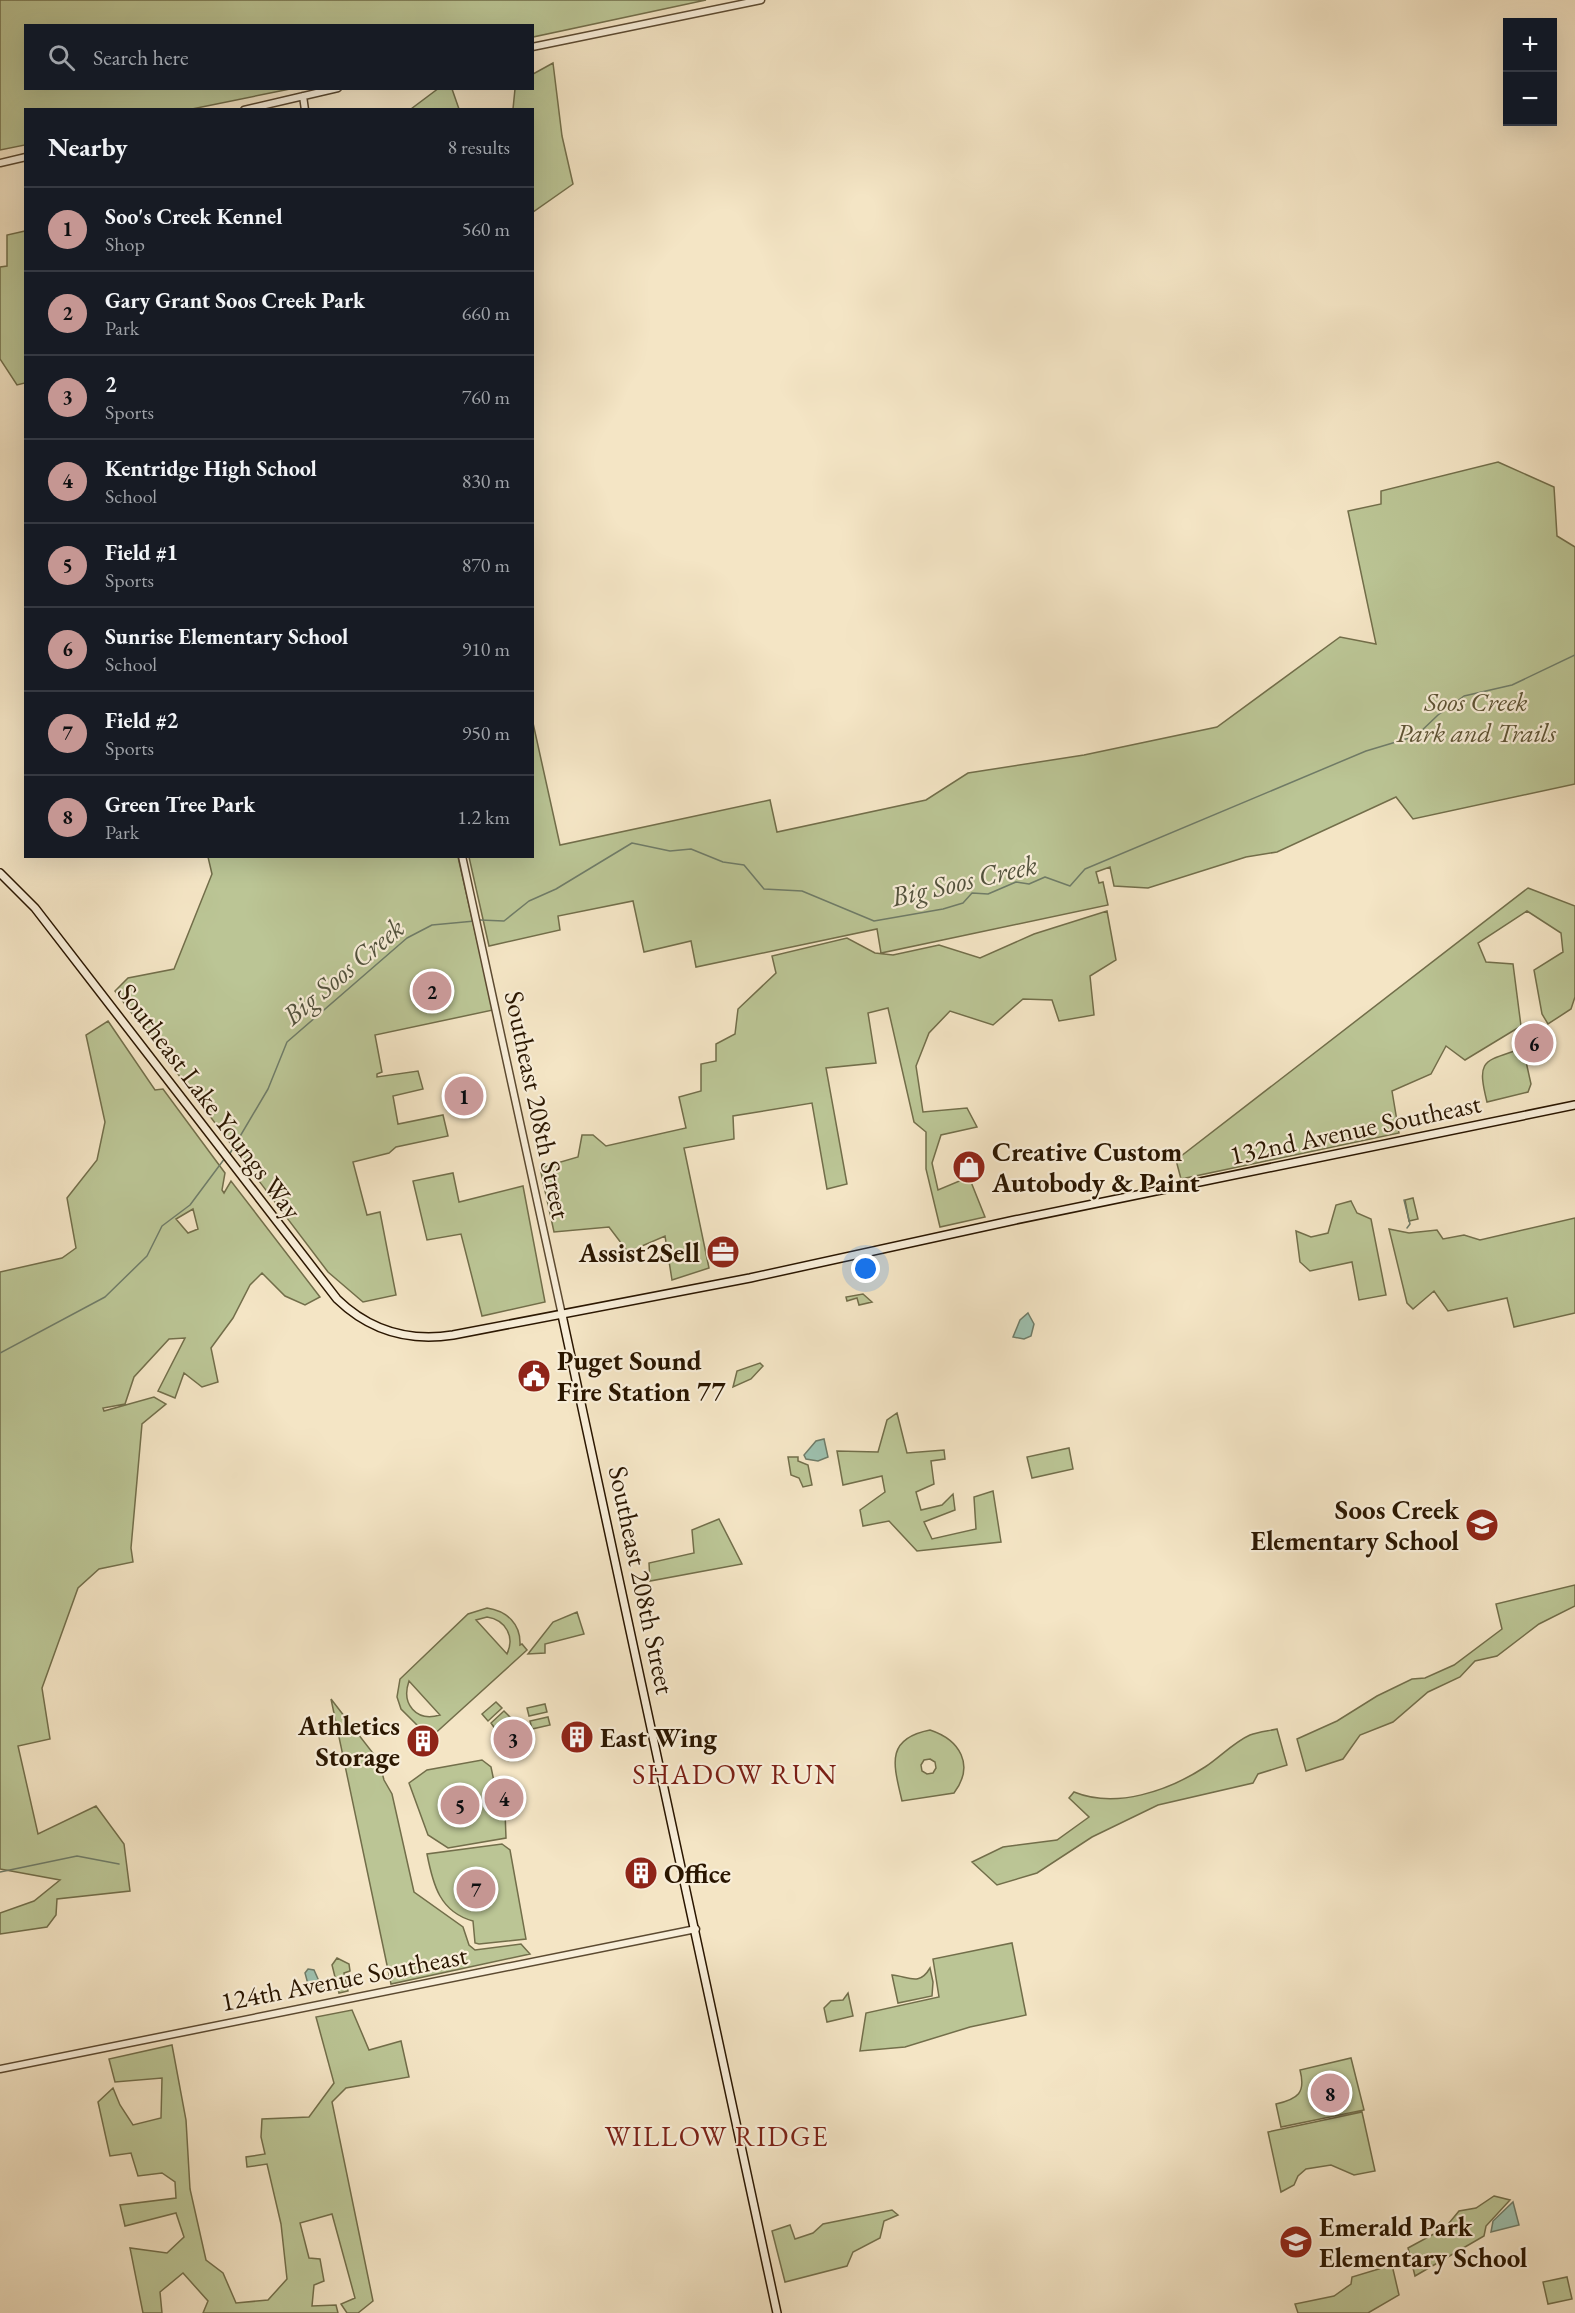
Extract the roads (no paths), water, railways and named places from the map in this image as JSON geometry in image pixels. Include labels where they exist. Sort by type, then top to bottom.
[{"type":"main road","name":"Southeast Lake Youngs Way","points":[[0,873],[35,908],[337,1299],[362,1320],[402,1335]]},
{"type":"main road","name":"132nd Avenue Southeast","points":[[402,1335],[432,1338],[562,1315],[786,1271],[1015,1220],[1575,1105]]},
{"type":"main road","name":"Southeast 208th Street","points":[[562,1315],[777,2313]]},
{"type":"street","points":[[534,47],[761,0]]},
{"type":"street","points":[[252,108],[329,90]]},
{"type":"street","points":[[303,96],[305,108]]},
{"type":"street","points":[[0,163],[24,157]]},
{"type":"street","name":"Southeast 208th Street","points":[[462,858],[562,1315]]},
{"type":"street","name":"124th Avenue Southeast","points":[[0,2069],[696,1929]]},
{"type":"waterway","name":"Big Soos Creek","points":[[480,920],[504,921],[529,901],[556,889],[632,843],[670,851],[691,849],[723,862],[744,865],[764,889],[802,891],[874,921],[943,909],[963,903],[972,893],[988,894],[1016,882],[1029,884],[1045,877],[1070,886],[1085,869],[1366,751],[1416,736],[1438,715],[1464,696],[1512,685],[1575,655]]},
{"type":"waterway","name":"Big Soos Creek","points":[[229,1155],[268,1089],[287,1042],[407,938],[432,925],[475,921]]},
{"type":"waterway","name":"Big Soos Creek","points":[[0,1353],[105,1297],[147,1256],[162,1226],[190,1205],[225,1158]]},
{"type":"waterway","points":[[1404,1200],[1410,1224],[1407,1228]]},
{"type":"waterway","points":[[0,1872],[77,1856],[119,1864]]},
{"type":"place","name":"Gary Grant Soos Creek Park","points":[[432,991]]},
{"type":"place","name":"Sunrise Elementary School","points":[[1534,1043]]},
{"type":"place","name":"Soo's Creek Kennel","points":[[464,1096]]},
{"type":"place","name":"Creative Custom Autobody & Paint","points":[[969,1167]]},
{"type":"place","name":"Assist2Sell","points":[[723,1252]]},
{"type":"place","name":"Puget Sound Fire Station 77","points":[[534,1376]]},
{"type":"place","name":"Soos Creek Elementary School","points":[[1482,1525]]},
{"type":"place","name":"East Wing","points":[[577,1737]]},
{"type":"place","name":"2","points":[[513,1739]]},
{"type":"place","name":"Athletics Storage","points":[[423,1741]]},
{"type":"place","name":"Kentridge High School","points":[[504,1798]]},
{"type":"place","name":"Field #1","points":[[460,1805]]},
{"type":"place","name":"Office","points":[[641,1873]]},
{"type":"place","name":"Field #2","points":[[476,1889]]},
{"type":"place","name":"Green Tree Park","points":[[1330,2093]]},
{"type":"place","name":"Emerald Park Elementary School","points":[[1296,2242]]},
{"type":"district","name":"SHADOW RUN","points":[[735,1774]]},
{"type":"district","name":"WILLOW RIDGE","points":[[717,2136]]},
{"type":"park label","name":"Soos Creek Park and Trails","points":[[1476,716]]}]
